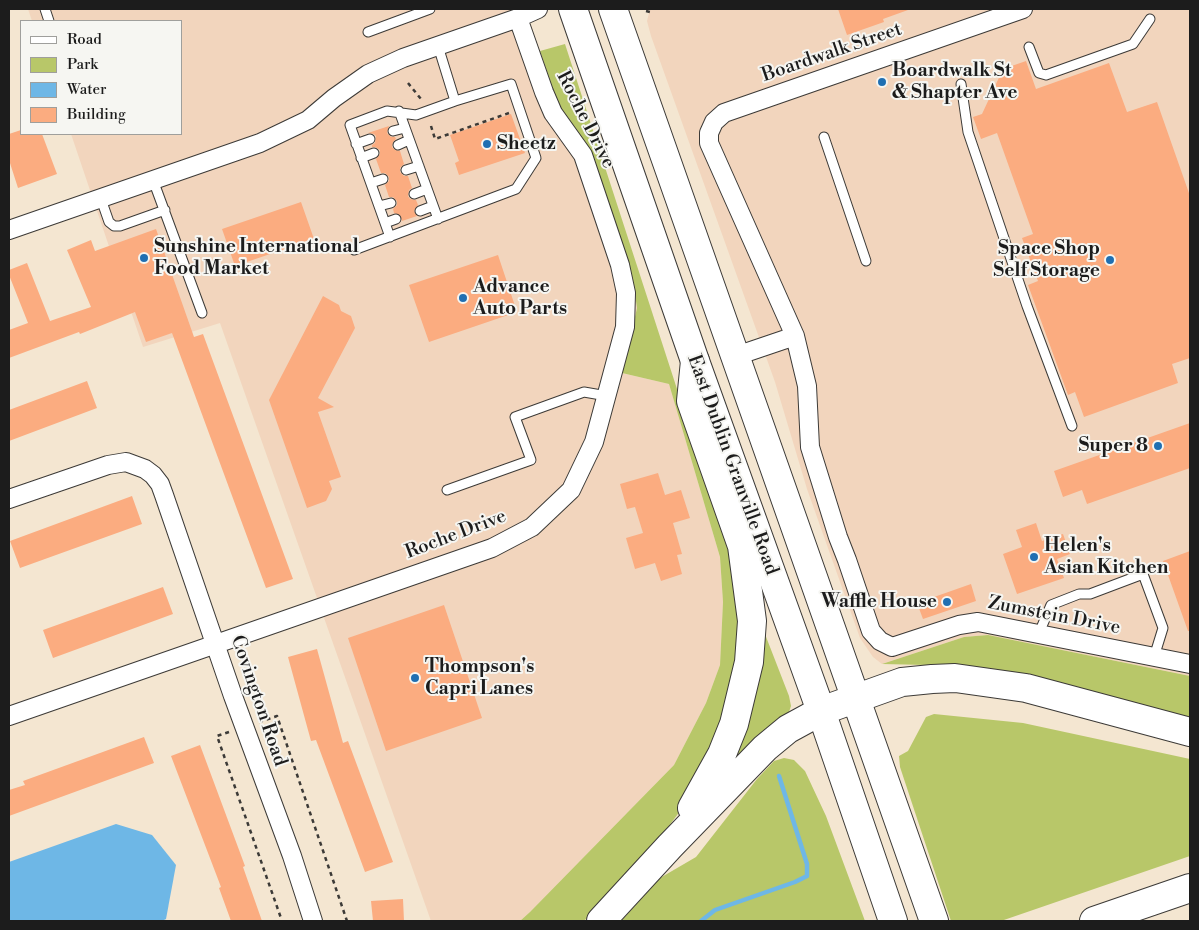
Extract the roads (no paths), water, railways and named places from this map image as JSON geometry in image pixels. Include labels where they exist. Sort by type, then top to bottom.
[{"type":"main road","name":"East Dublin Granville Road","points":[[573,9],[695,361],[821,711],[893,921]]},
{"type":"main road","name":"East Dublin Granville Road","points":[[613,9],[934,921]]},
{"type":"main road","points":[[670,846],[708,782],[734,724],[749,662],[752,621],[742,546],[691,401],[695,361]]},
{"type":"main road","points":[[601,921],[670,846],[765,748],[788,728],[821,711],[902,682],[932,678],[955,678],[1026,688],[1190,732]]},
{"type":"main road","points":[[1094,921],[1190,888]]},
{"type":"street","points":[[9,230],[260,142],[308,120],[334,98],[368,74],[402,58],[438,46],[516,13],[538,9]]},
{"type":"street","name":"Boardwalk Street","points":[[795,336],[709,143],[709,133],[714,122],[724,113],[1023,9]]},
{"type":"street","name":"Roche Drive","points":[[9,716],[492,548],[532,527],[571,490],[594,442],[607,396],[625,326],[626,293],[620,265],[583,155],[553,112],[516,13]]},
{"type":"street","points":[[736,356],[795,336]]},
{"type":"street","name":"Zumstein Drive","points":[[795,336],[807,386],[810,447],[838,537],[848,560],[871,631],[880,641],[892,647],[913,642],[959,625],[978,622],[1190,664]]},
{"type":"street","name":"Covington Road","points":[[9,500],[108,464],[126,462],[145,469],[160,484],[292,856],[313,921]]},
{"type":"lane","points":[[368,32],[430,9]]},
{"type":"lane","points":[[1029,47],[1039,73],[1046,75],[1133,44],[1150,19]]},
{"type":"lane","points":[[438,46],[455,101]]},
{"type":"lane","points":[[354,250],[390,237],[438,219],[516,189],[536,158],[511,84],[416,115],[387,111],[350,126],[390,237]]},
{"type":"lane","points":[[961,84],[968,132],[1027,306],[1072,426]]},
{"type":"lane","points":[[399,112],[438,219]]},
{"type":"lane","points":[[393,131],[404,128]]},
{"type":"lane","points":[[824,137],[866,261]]},
{"type":"lane","points":[[356,144],[370,139]]},
{"type":"lane","points":[[398,144],[409,140]]},
{"type":"lane","points":[[361,158],[374,153]]},
{"type":"lane","points":[[406,170],[418,166]]},
{"type":"lane","points":[[371,183],[383,179]]},
{"type":"lane","points":[[154,180],[202,313]]},
{"type":"lane","points":[[414,194],[427,189]]},
{"type":"lane","points":[[101,198],[109,222],[114,226],[120,226],[165,210]]},
{"type":"lane","points":[[379,206],[391,203]]},
{"type":"lane","points":[[420,211],[433,206]]},
{"type":"lane","points":[[385,223],[396,219]]},
{"type":"lane","points":[[447,490],[531,460],[515,418],[584,392],[607,396]]},
{"type":"lane","points":[[1039,634],[1051,605],[1079,594],[1090,594],[1143,574],[1162,628],[1154,657]]},
{"type":"water","points":[[116,824],[152,835],[176,865],[166,919],[162,921],[9,921],[9,862]]},
{"type":"waterway","points":[[701,921],[715,910],[807,876],[807,864],[779,776]]},
{"type":"place","name":"Boardwalk St & Shapter Ave","points":[[882,82]]},
{"type":"place","name":"Sheetz","points":[[487,144]]},
{"type":"place","name":"Sunshine International Food Market","points":[[144,258]]},
{"type":"place","name":"Space Shop Self Storage","points":[[1110,260]]},
{"type":"place","name":"Advance Auto Parts","points":[[463,298]]},
{"type":"place","name":"Super 8","points":[[1158,446]]},
{"type":"place","name":"Helen's Asian Kitchen","points":[[1034,557]]},
{"type":"place","name":"Waffle House","points":[[947,602]]},
{"type":"place","name":"Thompson's Capri Lanes","points":[[415,678]]}]
